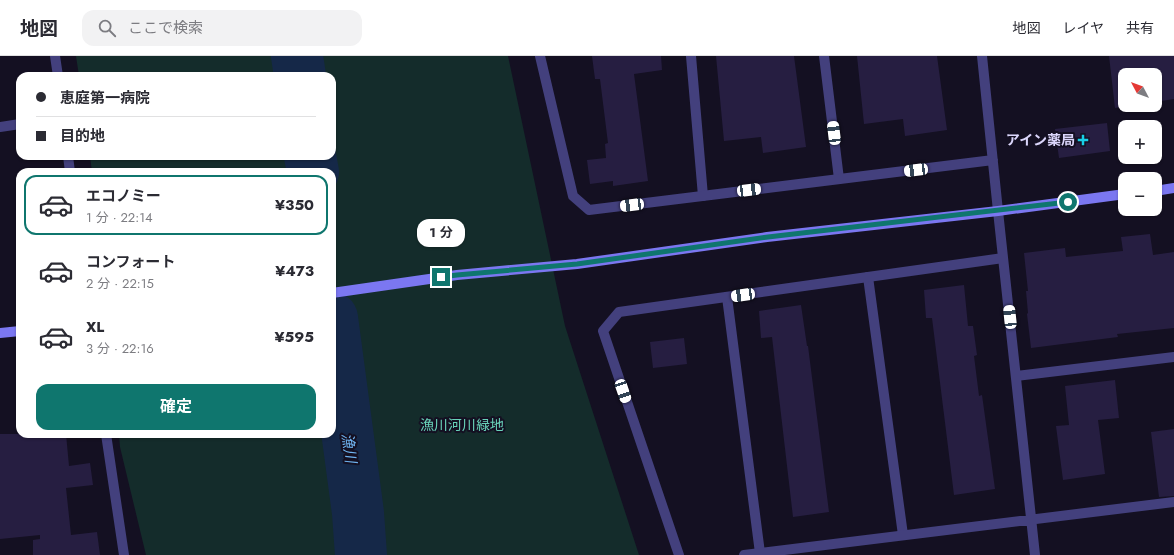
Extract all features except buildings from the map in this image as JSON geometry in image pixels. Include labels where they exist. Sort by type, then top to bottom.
[{"type":"street","points":[[55,56],[57,72]]},
{"type":"street","points":[[540,56],[573,196],[589,210],[993,160]]},
{"type":"street","points":[[691,56],[704,196]]},
{"type":"street","points":[[824,56],[839,179]]},
{"type":"street","points":[[982,56],[1035,555]]},
{"type":"street","points":[[0,127],[16,125]]},
{"type":"street","points":[[1162,190],[1174,188]]},
{"type":"street","points":[[336,293],[457,275],[577,264],[768,237],[998,211],[1118,195]]},
{"type":"street","points":[[679,555],[603,331],[619,312],[1003,258]]},
{"type":"street","points":[[868,277],[904,535]]},
{"type":"street","points":[[727,297],[760,552]]},
{"type":"street","points":[[0,333],[16,331]]},
{"type":"street","points":[[1016,376],[1174,357]]},
{"type":"street","points":[[107,438],[124,555]]},
{"type":"street","points":[[744,555],[1174,502]]},
{"type":"green space","name":"漁川河川緑地","points":[[76,56],[508,56],[565,326],[639,555],[146,555],[120,447],[119,438],[336,438],[336,168],[92,168],[90,160],[336,160],[336,72],[78,72]]},
{"type":"waterway","name":"漁川","points":[[297,56],[299,72]]},
{"type":"waterway","name":"漁川","points":[[311,160],[312,168]]},
{"type":"waterway","name":"漁川","points":[[336,348],[358,513],[361,555]]},
{"type":"place","name":"アイン薬局","points":[[1083,140]]},
{"type":"route","points":[[441,277],[577,264],[768,237],[1068,202]]}]
